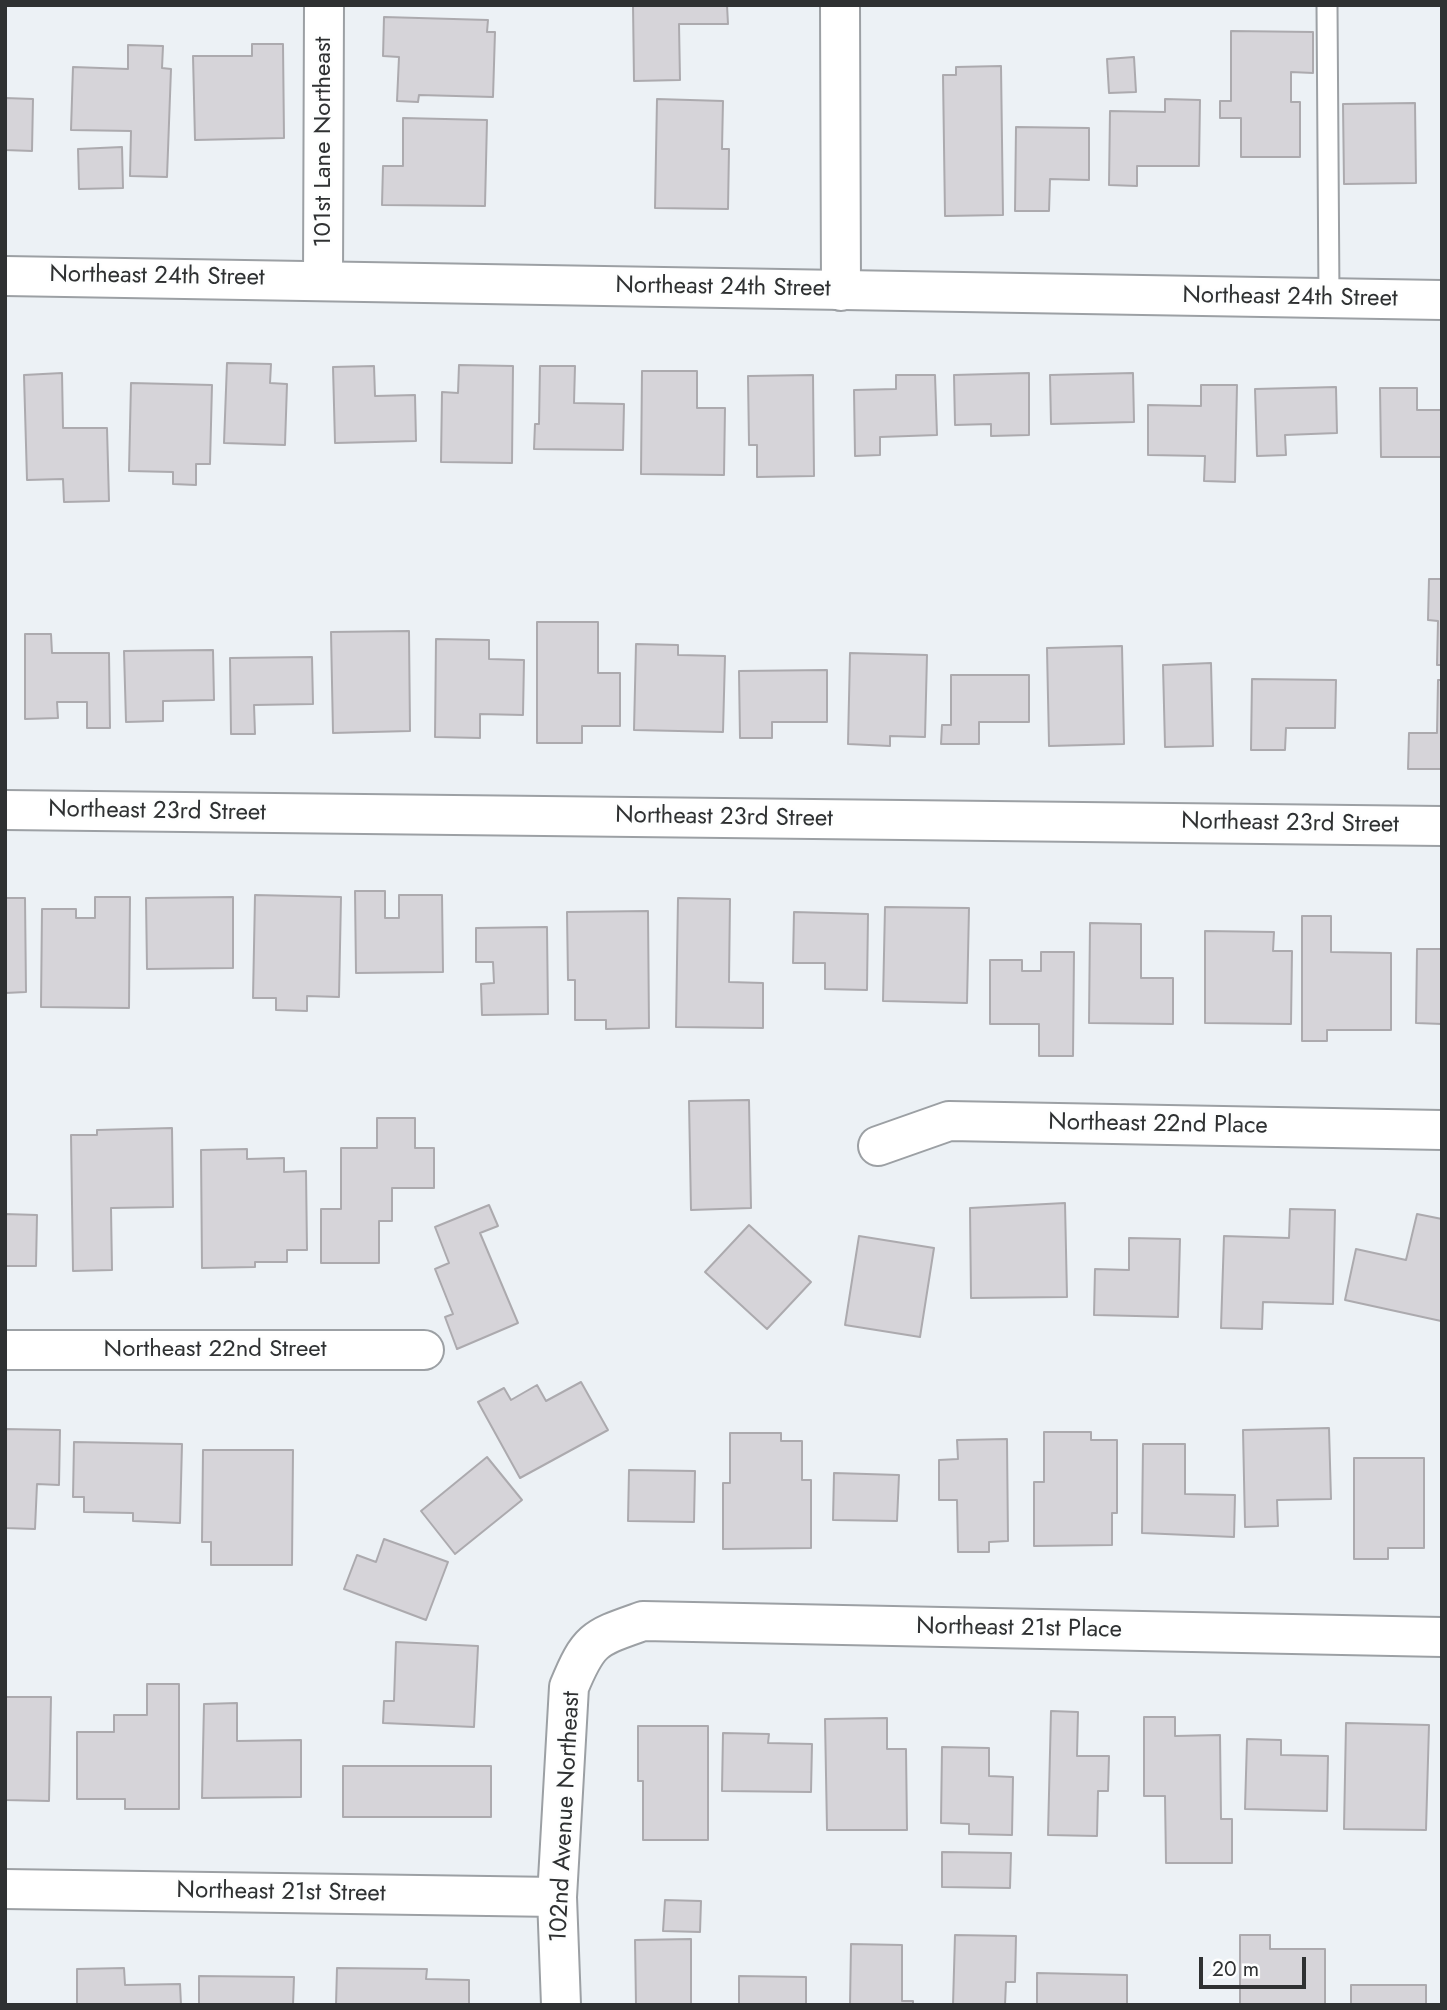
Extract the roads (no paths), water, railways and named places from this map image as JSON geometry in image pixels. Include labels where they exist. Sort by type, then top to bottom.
[{"type":"street","name":"101st Lane Northeast","points":[[323,279],[324,5]]},
{"type":"street","points":[[841,5],[841,290]]},
{"type":"street","name":"Northeast 24th Street","points":[[5,276],[323,279],[1442,300]]},
{"type":"street","name":"Northeast 23rd Street","points":[[5,810],[1442,826]]},
{"type":"street","name":"Northeast 22nd Place","points":[[878,1146],[949,1121],[1442,1130]]},
{"type":"street","name":"Northeast 22nd Street","points":[[5,1350],[424,1350]]},
{"type":"street","name":"Northeast 21st Place","points":[[598,1637],[643,1621],[1442,1637]]},
{"type":"street","name":"102nd Avenue Northeast","points":[[561,2005],[557,1897],[569,1687],[582,1656],[598,1637]]},
{"type":"street","name":"Northeast 21st Street","points":[[5,1889],[557,1897]]},
{"type":"lane","points":[[1327,5],[1329,298]]}]
